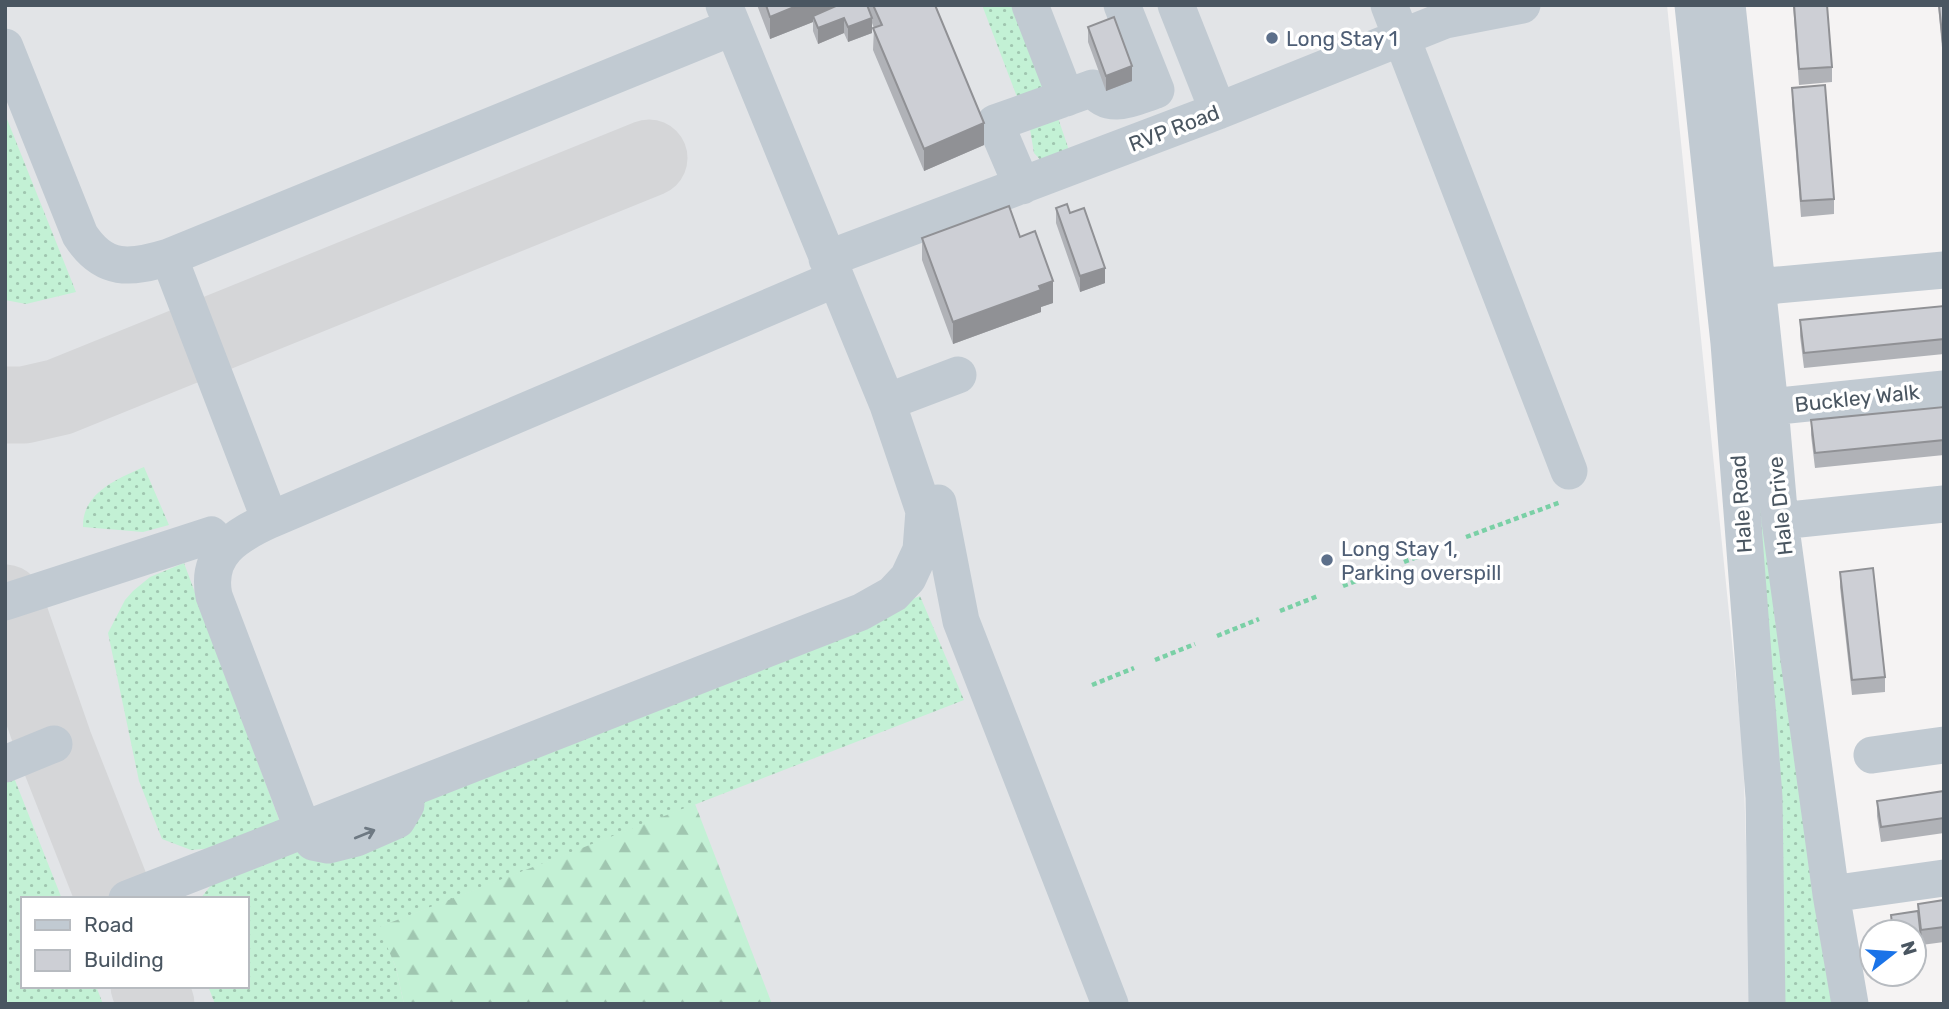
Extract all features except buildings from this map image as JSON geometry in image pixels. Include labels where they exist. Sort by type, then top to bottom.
[{"type":"street","points":[[1022,186],[995,123],[1093,88],[1099,96],[1116,103],[1156,90],[1122,5]]},
{"type":"street","points":[[1175,5],[1218,111]]},
{"type":"street","points":[[1389,5],[1568,486]]},
{"type":"street","name":"RVP Road","points":[[225,549],[241,533],[835,263],[1022,186],[1349,60],[1445,20],[1522,5]]},
{"type":"street","name":"Hale Road","points":[[1693,5],[1729,343],[1764,797],[1767,1004]]},
{"type":"street","name":"Hale Drive","points":[[1727,5],[1780,521],[1831,894],[1850,1004]]},
{"type":"street","points":[[1033,6],[1066,98]]},
{"type":"street","points":[[5,47],[80,235],[91,252],[104,260],[121,265],[142,265],[169,257],[728,16],[936,496],[961,621],[1110,1004]]},
{"type":"street","points":[[169,257],[270,520]]},
{"type":"street","points":[[1756,287],[1944,270]]},
{"type":"street","points":[[894,401],[958,375]]},
{"type":"street","name":"Buckley Walk","points":[[1770,407],[1944,390]]},
{"type":"street","points":[[289,792],[298,803],[325,811],[402,787],[877,605],[893,594],[908,578],[921,550],[924,511],[894,401]]},
{"type":"street","points":[[132,897],[303,830],[863,595],[889,579],[900,565],[908,529],[903,496],[885,452],[894,401]]},
{"type":"street","points":[[1780,521],[1944,504]]},
{"type":"street","points":[[5,602],[211,535],[225,549],[213,574],[211,586],[214,596],[303,830]]},
{"type":"street","points":[[911,572],[935,586],[961,621]]},
{"type":"street","points":[[5,764],[54,744]]},
{"type":"street","points":[[1871,755],[1944,746]]},
{"type":"street","points":[[1831,894],[1944,878]]},
{"type":"path","points":[[1466,537],[1568,486]]},
{"type":"path","points":[[1404,562],[1442,547]]},
{"type":"path","points":[[1343,586],[1380,572]]},
{"type":"path","points":[[1280,611],[1318,596]]},
{"type":"path","points":[[1217,636],[1259,619]]},
{"type":"path","points":[[1155,660],[1195,644]]},
{"type":"path","points":[[1092,685],[1134,668]]},
{"type":"shaded area","points":[[5,5],[1667,5],[1743,750],[1751,1004],[5,1004]]},
{"type":"green space","points":[[982,5],[1015,5],[1046,86],[1017,97]]},
{"type":"green space","points":[[1056,112],[1072,159],[1047,167],[1034,153],[1029,123]]},
{"type":"green space","points":[[5,114],[76,292],[26,304],[5,300]]},
{"type":"green space","points":[[1726,150],[1775,620],[1793,711],[1834,1004],[1783,1004]]},
{"type":"green space","points":[[144,467],[169,525],[143,532],[83,527],[84,515],[95,496],[113,482]]},
{"type":"green space","points":[[184,563],[280,822],[214,848],[191,850],[162,839],[139,781],[108,633],[125,600],[133,591],[150,577]]},
{"type":"green space","points":[[920,596],[964,700],[380,927],[396,968],[404,1004],[215,1004],[209,988],[248,988],[248,897],[202,897],[217,878]]},
{"type":"green space","points":[[5,755],[61,897],[21,897],[21,988],[97,988],[103,1004],[5,1004]]},
{"type":"green space","points":[[695,804],[772,1004],[404,1004],[396,968],[379,927]]},
{"type":"taxiway","points":[[5,405],[24,405],[59,397],[649,158]]},
{"type":"taxiway","points":[[5,603],[54,744],[114,897]]},
{"type":"taxiway","points":[[150,988],[156,1004]]},
{"type":"place","name":"Long Stay 1","points":[[1272,38]]},
{"type":"place","name":"Long Stay 1, Parking overspill","points":[[1327,560]]}]
